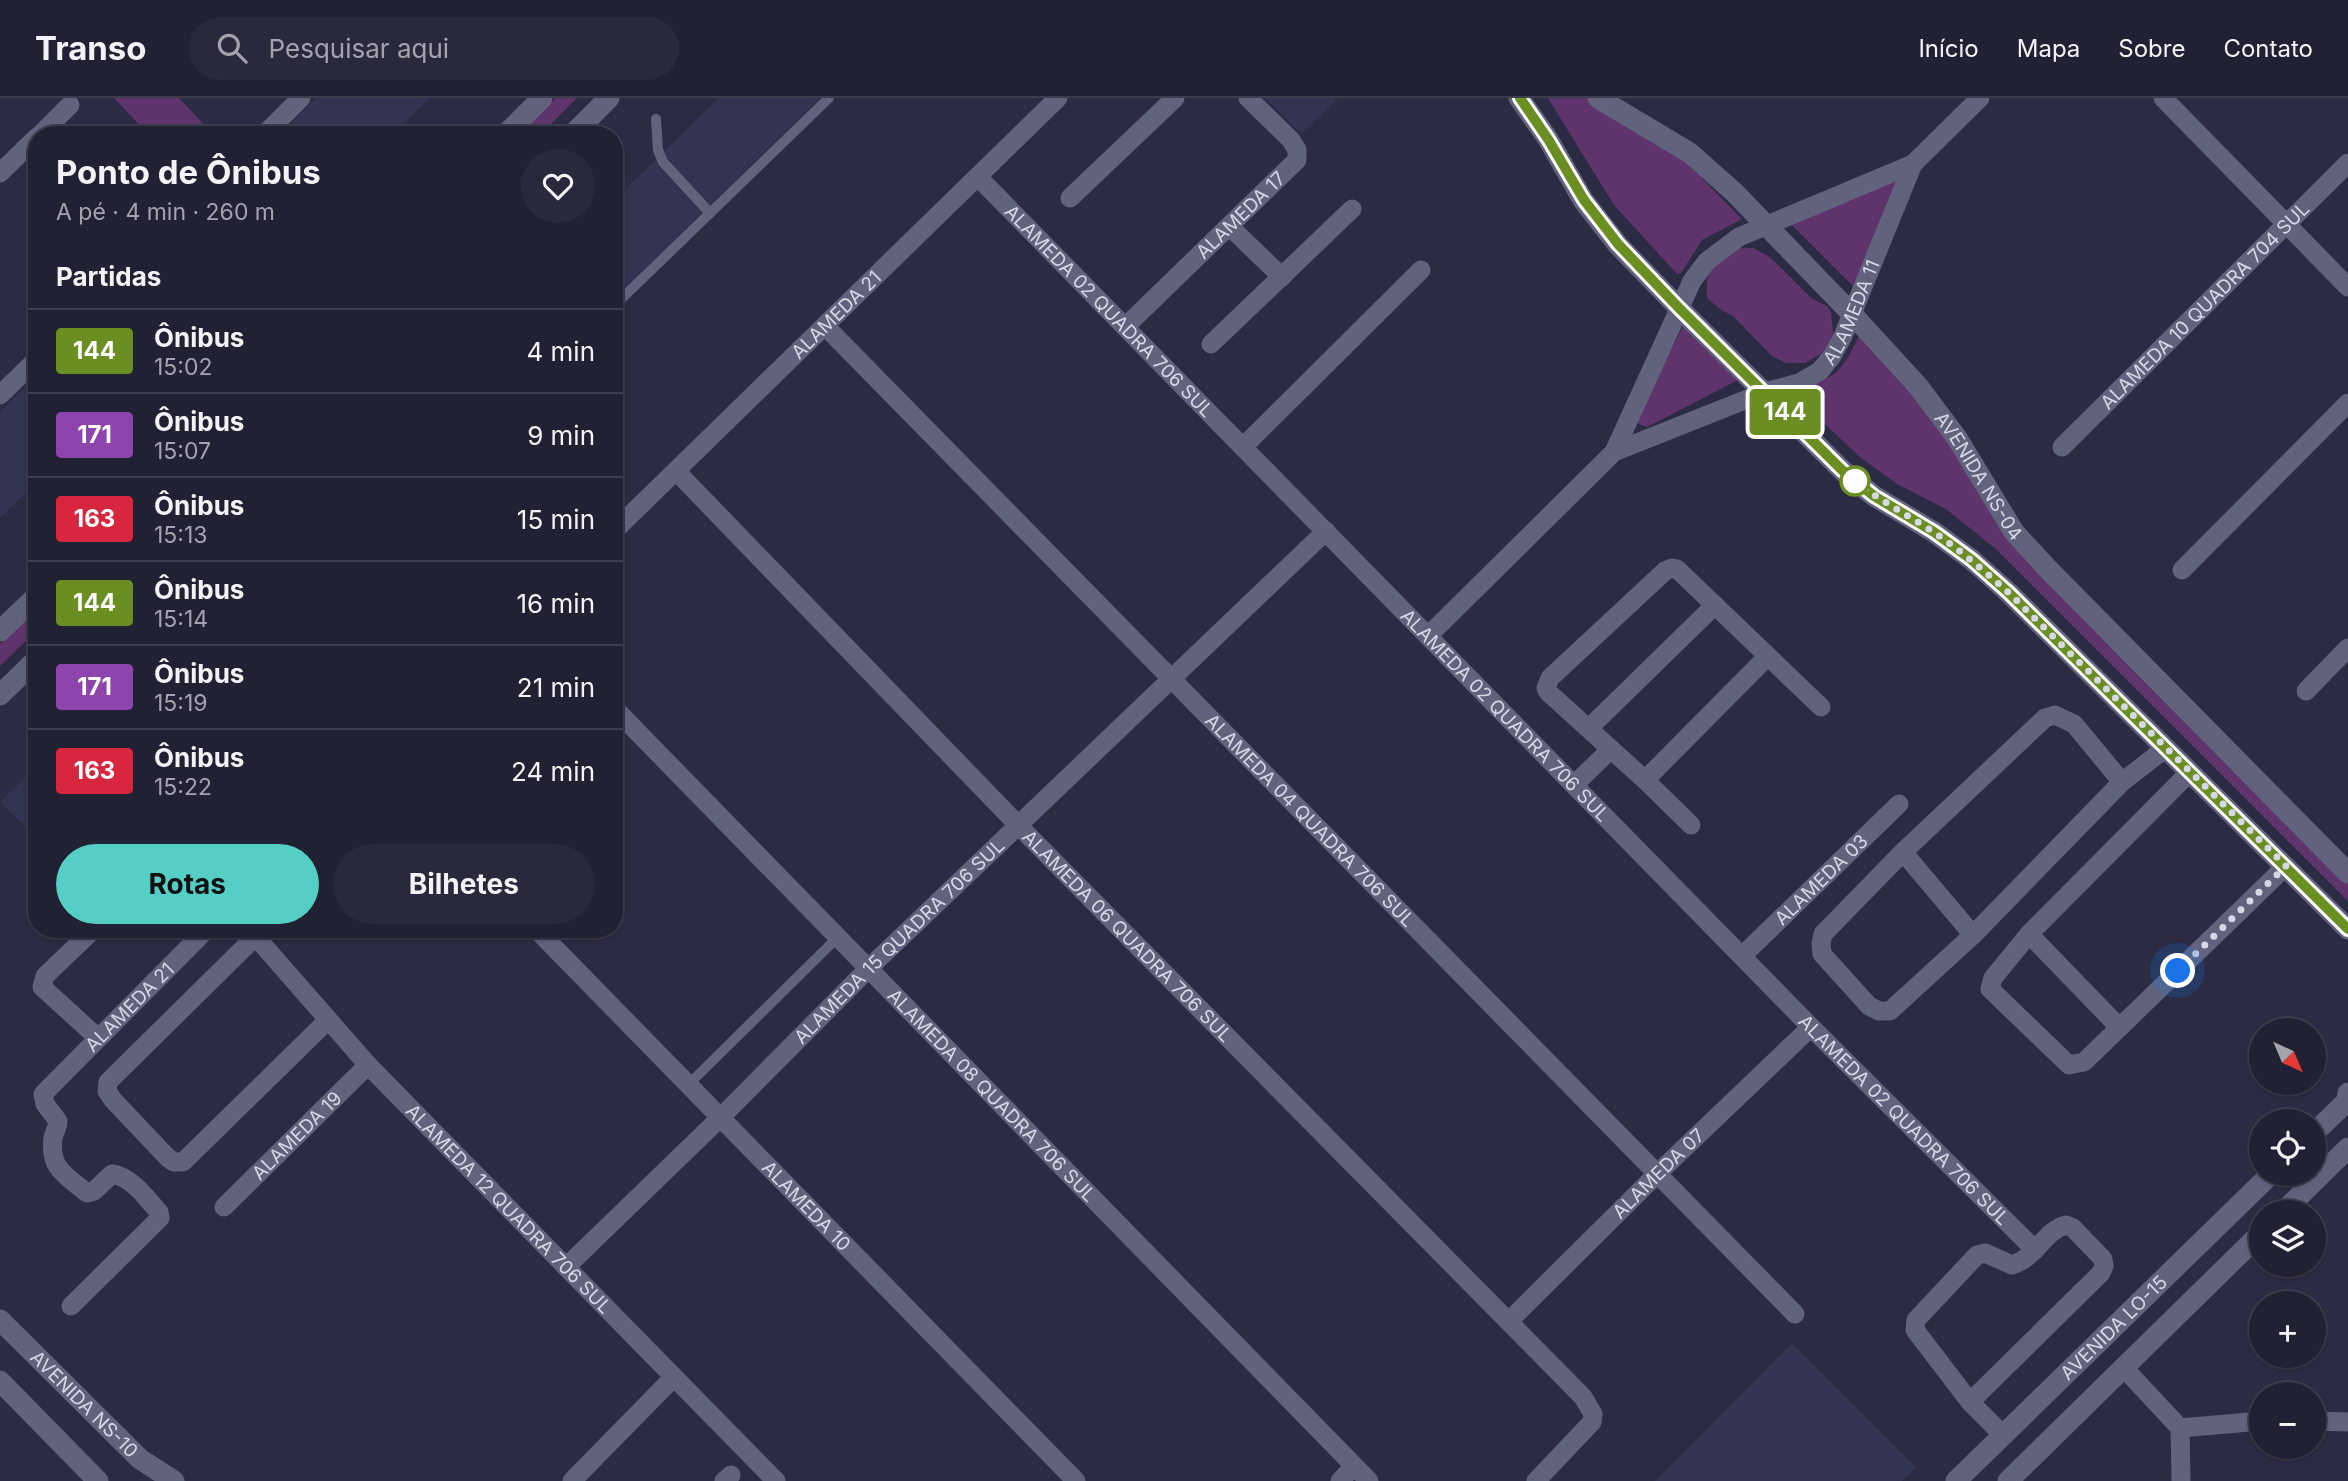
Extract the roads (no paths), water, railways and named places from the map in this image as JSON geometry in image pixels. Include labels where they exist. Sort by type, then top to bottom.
[{"type":"street","points":[[273,126],[301,98]]},
{"type":"street","points":[[514,126],[542,98]]},
{"type":"street","points":[[581,126],[609,98]]},
{"type":"street","name":"ALAMEDA 21","points":[[623,522],[1058,98]]},
{"type":"street","points":[[1070,198],[1175,98]]},
{"type":"street","name":"ALAMEDA 17","points":[[1125,327],[1297,160],[1297,150],[1291,141],[1248,98]]},
{"type":"street","points":[[1520,98],[1584,200],[1618,244],[1679,308],[1843,471],[1874,496],[1934,532],[1981,568],[2348,929]]},
{"type":"street","name":"AVENIDA NS-04","points":[[1598,98],[1690,153],[1735,193],[1918,386],[1957,438],[2014,532],[2348,873]]},
{"type":"street","name":"ALAMEDA 11","points":[[1428,636],[1614,452],[1692,281],[1706,261],[1722,247],[1765,225],[1913,164],[1980,98]]},
{"type":"street","points":[[2173,101],[2348,288]]},
{"type":"street","points":[[49,126],[71,105]]},
{"type":"street","points":[[0,173],[28,146]]},
{"type":"street","name":"ALAMEDA 10 QUADRA 704 SUL","points":[[2062,447],[2348,163]]},
{"type":"street","name":"ALAMEDA 11","points":[[1614,452],[1765,392],[1799,383],[1820,371],[1832,356],[1852,314],[1913,164]]},
{"type":"street","name":"ALAMEDA 02 QUADRA 706 SUL","points":[[979,177],[1811,1027],[2035,1250]]},
{"type":"street","points":[[1211,344],[1352,209]]},
{"type":"street","points":[[1229,226],[1282,277]]},
{"type":"street","points":[[1243,447],[1421,270]]},
{"type":"street","name":"ALAMEDA 04 QUADRA 706 SUL","points":[[825,327],[1795,1314]]},
{"type":"street","points":[[0,395],[28,368]]},
{"type":"street","points":[[2182,570],[2348,403]]},
{"type":"street","name":"ALAMEDA 06 QUADRA 706 SUL","points":[[676,471],[1019,826],[1583,1397],[1593,1414],[1592,1422],[1536,1481]]},
{"type":"street","name":"ALAMEDA 15 QUADRA 706 SUL","points":[[566,1267],[721,1117],[869,968],[1326,531]]},
{"type":"street","points":[[1690,825],[1546,688],[1550,678],[1665,571],[1677,569],[1821,707]]},
{"type":"street","points":[[0,631],[28,605]]},
{"type":"street","points":[[1588,728],[1715,605]]},
{"type":"street","points":[[2306,691],[2348,648]]},
{"type":"street","points":[[1645,780],[1767,657]]},
{"type":"street","points":[[0,695],[28,668]]},
{"type":"street","points":[[2122,782],[2074,724],[2056,715],[2045,718],[1903,852],[1823,933],[1822,954],[1869,1006],[1879,1012],[1890,1011],[1973,935],[2122,782],[2166,748]]},
{"type":"street","name":"ALAMEDA 08 QUADRA 706 SUL","points":[[623,717],[1369,1481]]},
{"type":"street","points":[[1574,785],[1611,749]]},
{"type":"street","points":[[2190,772],[2029,934],[1993,978],[1990,989],[2069,1065],[2084,1062],[2286,866]]},
{"type":"street","name":"ALAMEDA 03","points":[[1742,956],[1899,804]]},
{"type":"street","points":[[1903,852],[1973,935]]},
{"type":"street","points":[[2029,934],[2119,1027]]},
{"type":"street","points":[[84,938],[46,976],[42,987],[98,1038]]},
{"type":"street","name":"ALAMEDA 21","points":[[71,1306],[160,1218],[159,1212],[144,1196],[129,1181],[118,1175],[112,1174],[94,1191],[87,1192],[58,1170],[54,1163],[53,1136],[58,1121],[45,1104],[43,1094],[198,938]]},
{"type":"street","points":[[247,938],[108,1082],[107,1091],[113,1100],[168,1158],[174,1162],[183,1162],[328,1020]]},
{"type":"street","name":"ALAMEDA 12 QUADRA 706 SUL","points":[[256,938],[368,1065],[776,1481]]},
{"type":"street","name":"ALAMEDA 10","points":[[545,938],[1076,1481]]},
{"type":"street","name":"ALAMEDA 07","points":[[1509,1321],[1811,1027]]},
{"type":"street","name":"ALAMEDA 19","points":[[224,1208],[368,1065]]},
{"type":"street","points":[[2326,1121],[2347,1101],[2348,1093]]},
{"type":"street","points":[[2295,1200],[2348,1148]]},
{"type":"street","name":"AVENIDA LO-15","points":[[1956,1481],[2260,1186]]},
{"type":"street","points":[[1970,1402],[2101,1273],[2103,1259],[2073,1228],[2066,1225],[2058,1227],[2024,1262],[2012,1265],[1985,1253],[1978,1255],[1916,1320],[1915,1330],[1970,1402],[2003,1435]]},
{"type":"street","name":"AVENIDA LO-15","points":[[2008,1481],[2249,1245]]},
{"type":"street","name":"AVENIDA NS-10","points":[[0,1320],[140,1459],[174,1481]]},
{"type":"street","points":[[2124,1367],[2180,1428],[2181,1481]]},
{"type":"street","points":[[572,1481],[674,1377]]},
{"type":"street","points":[[0,1381],[99,1481]]},
{"type":"street","points":[[2326,1421],[2348,1422]]},
{"type":"street","points":[[2180,1428],[2249,1422]]},
{"type":"street","points":[[1340,1481],[1354,1466]]},
{"type":"lane","points":[[623,297],[829,98]]},
{"type":"lane","points":[[656,119],[658,150],[663,162],[710,213]]},
{"type":"lane","points":[[689,1084],[838,937]]}]
